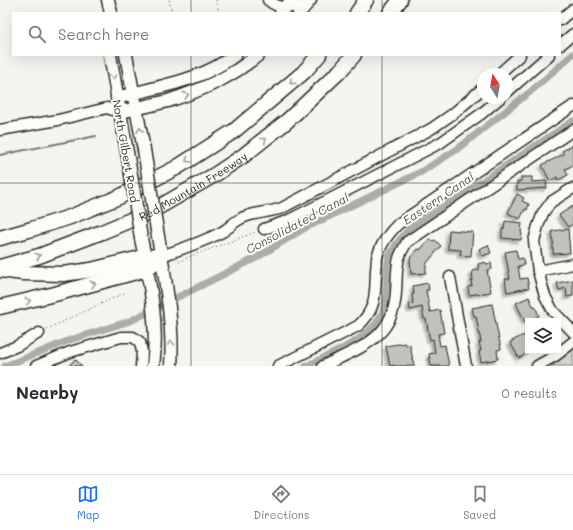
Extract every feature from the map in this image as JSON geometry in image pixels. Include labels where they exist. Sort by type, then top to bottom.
[{"type":"highway","points":[[358,12],[366,0]]},
{"type":"highway","points":[[391,12],[400,0]]},
{"type":"highway","name":"Red Mountain Freeway","points":[[0,238],[70,217],[119,197],[176,168],[234,131],[304,72],[318,56]]},
{"type":"highway","name":"Red Mountain Freeway","points":[[0,267],[39,256],[152,211],[216,174],[244,156],[287,121],[339,72],[353,56]]},
{"type":"highway","points":[[0,307],[28,301],[146,263],[161,256]]},
{"type":"highway","points":[[0,270],[23,273],[63,274],[146,263]]},
{"type":"main road","points":[[108,0],[111,12]]},
{"type":"main road","name":"North Gilbert Road","points":[[110,56],[152,297],[155,330],[155,354],[153,366]]},
{"type":"main road","name":"North Gilbert Road","points":[[126,56],[144,150],[166,288],[170,321],[171,366]]},
{"type":"main road","points":[[117,98],[184,81],[218,66],[233,56]]},
{"type":"main road","points":[[119,112],[136,110],[189,94],[209,86],[248,64],[257,56]]},
{"type":"street","points":[[268,0],[274,5],[286,7],[305,6]]},
{"type":"street","points":[[561,19],[573,9]]},
{"type":"street","points":[[561,44],[573,34]]},
{"type":"street","points":[[506,68],[519,56]]},
{"type":"street","points":[[513,87],[548,56]]},
{"type":"street","points":[[161,256],[224,231],[239,219],[257,213],[274,211],[282,208],[431,129],[454,113],[477,93]]},
{"type":"street","points":[[0,130],[58,120],[107,108],[117,98]]},
{"type":"street","points":[[264,229],[304,213],[440,142],[493,104]]},
{"type":"street","points":[[278,366],[358,326],[365,319],[371,311],[374,302],[377,256],[383,243],[398,224],[573,106]]},
{"type":"street","points":[[107,108],[119,112]]},
{"type":"street","points":[[323,366],[365,344],[376,337],[386,326],[396,303],[398,259],[407,242],[573,130]]},
{"type":"street","points":[[573,188],[551,202],[543,213],[534,241],[538,271],[545,296],[553,311],[573,332]]},
{"type":"street","points":[[538,271],[573,264]]},
{"type":"street","points":[[450,277],[466,366]]},
{"type":"street","points":[[0,353],[39,333]]},
{"type":"street","points":[[36,366],[70,352],[121,337],[133,337],[140,342],[142,352],[141,366]]},
{"type":"street","points":[[537,366],[555,356],[573,342]]},
{"type":"path","points":[[169,0],[172,12]]},
{"type":"path","points":[[216,0],[219,12]]},
{"type":"path","points":[[179,262],[191,256],[264,229]]},
{"type":"path","points":[[39,333],[124,293]]},
{"type":"shaded area","points":[[573,349],[573,366],[551,366],[557,363]]},
{"type":"building","points":[[573,145],[573,165],[565,169],[568,175],[558,180],[557,177],[550,181],[542,165],[564,154],[562,151]]},
{"type":"building","points":[[521,177],[532,177],[532,182],[546,181],[547,188],[517,190],[517,182],[521,181]]},
{"type":"building","points":[[517,194],[524,198],[522,201],[529,204],[527,210],[525,209],[520,219],[508,213]]},
{"type":"building","points":[[573,206],[573,224],[568,227],[559,215]]},
{"type":"building","points":[[505,221],[522,223],[521,240],[502,238],[502,229],[504,229]]},
{"type":"building","points":[[568,229],[570,253],[553,254],[554,243],[552,231]]},
{"type":"building","points":[[449,230],[473,232],[471,256],[460,255],[461,250],[448,249]]},
{"type":"building","points":[[430,239],[433,241],[435,240],[441,246],[426,264],[426,273],[411,274],[410,258]]},
{"type":"building","points":[[488,245],[491,253],[482,256],[479,249]]},
{"type":"building","points":[[516,250],[518,259],[523,258],[524,265],[518,266],[520,279],[527,278],[529,288],[507,292],[505,279],[510,279],[505,252]]},
{"type":"building","points":[[485,262],[486,264],[491,263],[492,269],[487,270],[491,292],[469,295],[468,287],[472,286],[471,281],[473,280],[472,271],[479,270],[478,264]]},
{"type":"building","points":[[573,280],[573,296],[567,297],[566,288],[559,290],[557,283]]},
{"type":"building","points":[[428,283],[429,290],[426,290],[430,312],[440,310],[444,333],[438,334],[440,346],[445,345],[449,366],[431,366],[429,354],[435,353],[433,339],[430,340],[422,307],[410,310],[409,304],[413,303],[413,286]]},
{"type":"building","points":[[529,297],[539,316],[534,318],[525,318],[525,322],[516,303]]},
{"type":"building","points":[[492,304],[501,349],[497,350],[498,359],[481,362],[479,342],[481,342],[476,316],[474,316],[472,308]]},
{"type":"building","points":[[525,334],[526,354],[519,358],[510,342]]},
{"type":"building","points":[[405,343],[406,345],[410,345],[414,366],[390,366],[386,346]]},
{"type":"building","points":[[75,359],[82,366],[69,366]]},
{"type":"waterway","name":"Consolidated Canal","points":[[5,366],[70,340],[130,321],[256,258],[305,228],[421,172],[456,150],[530,92],[573,54]]},
{"type":"waterway","name":"Eastern Canal","points":[[306,366],[357,340],[367,333],[380,317],[383,312],[386,293],[389,256],[407,231],[573,121]]},
{"type":"waterway","points":[[0,155],[96,136]]}]
